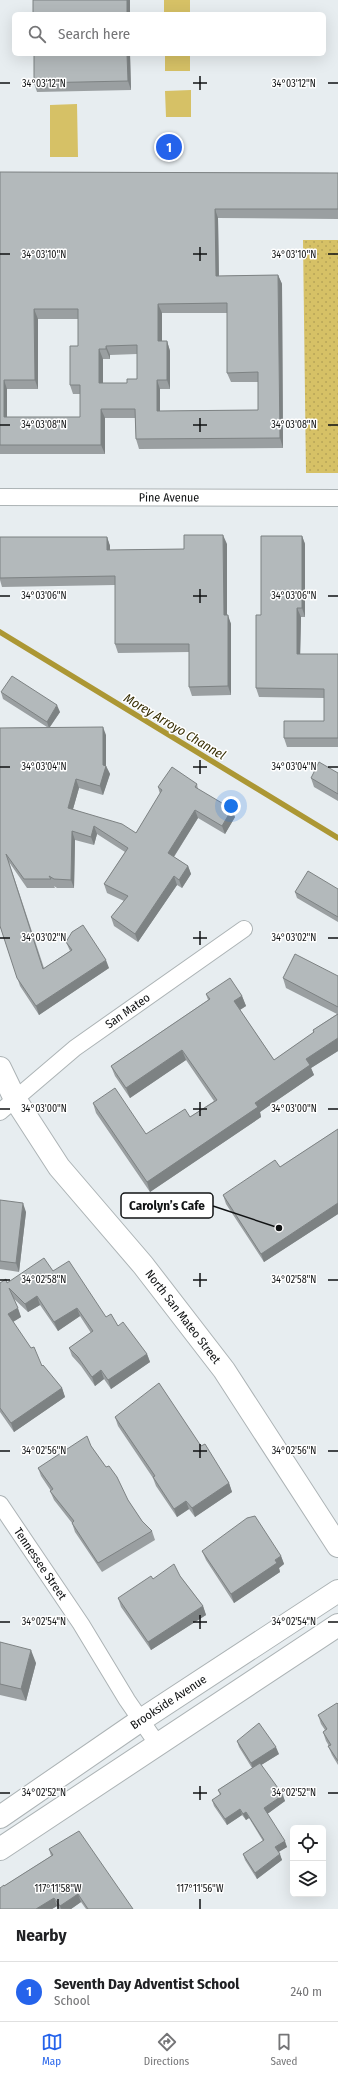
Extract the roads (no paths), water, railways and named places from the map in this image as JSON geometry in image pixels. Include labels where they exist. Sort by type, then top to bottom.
[{"type":"main road","points":[[0,1068],[7,1106]]},
{"type":"main road","name":"North San Mateo Street","points":[[7,1106],[143,1265],[224,1370],[338,1546]]},
{"type":"main road","name":"Brookside Avenue","points":[[0,1817],[141,1720],[338,1590]]},
{"type":"main road","points":[[0,1849],[338,1625]]},
{"type":"street","name":"Pine Avenue","points":[[0,497],[338,498]]},
{"type":"street","name":"San Mateo","points":[[7,1106],[75,1048],[244,929]]},
{"type":"street","name":"Tennessee Street","points":[[0,1504],[81,1624],[158,1745]]},
{"type":"waterway","name":"Morey Arroyo Channel","points":[[0,632],[338,838]]},
{"type":"place","name":"Seventh Day Adventist School","points":[[169,147]]},
{"type":"place","name":"Carolyn’s Cafe","points":[[279,1228]]}]
